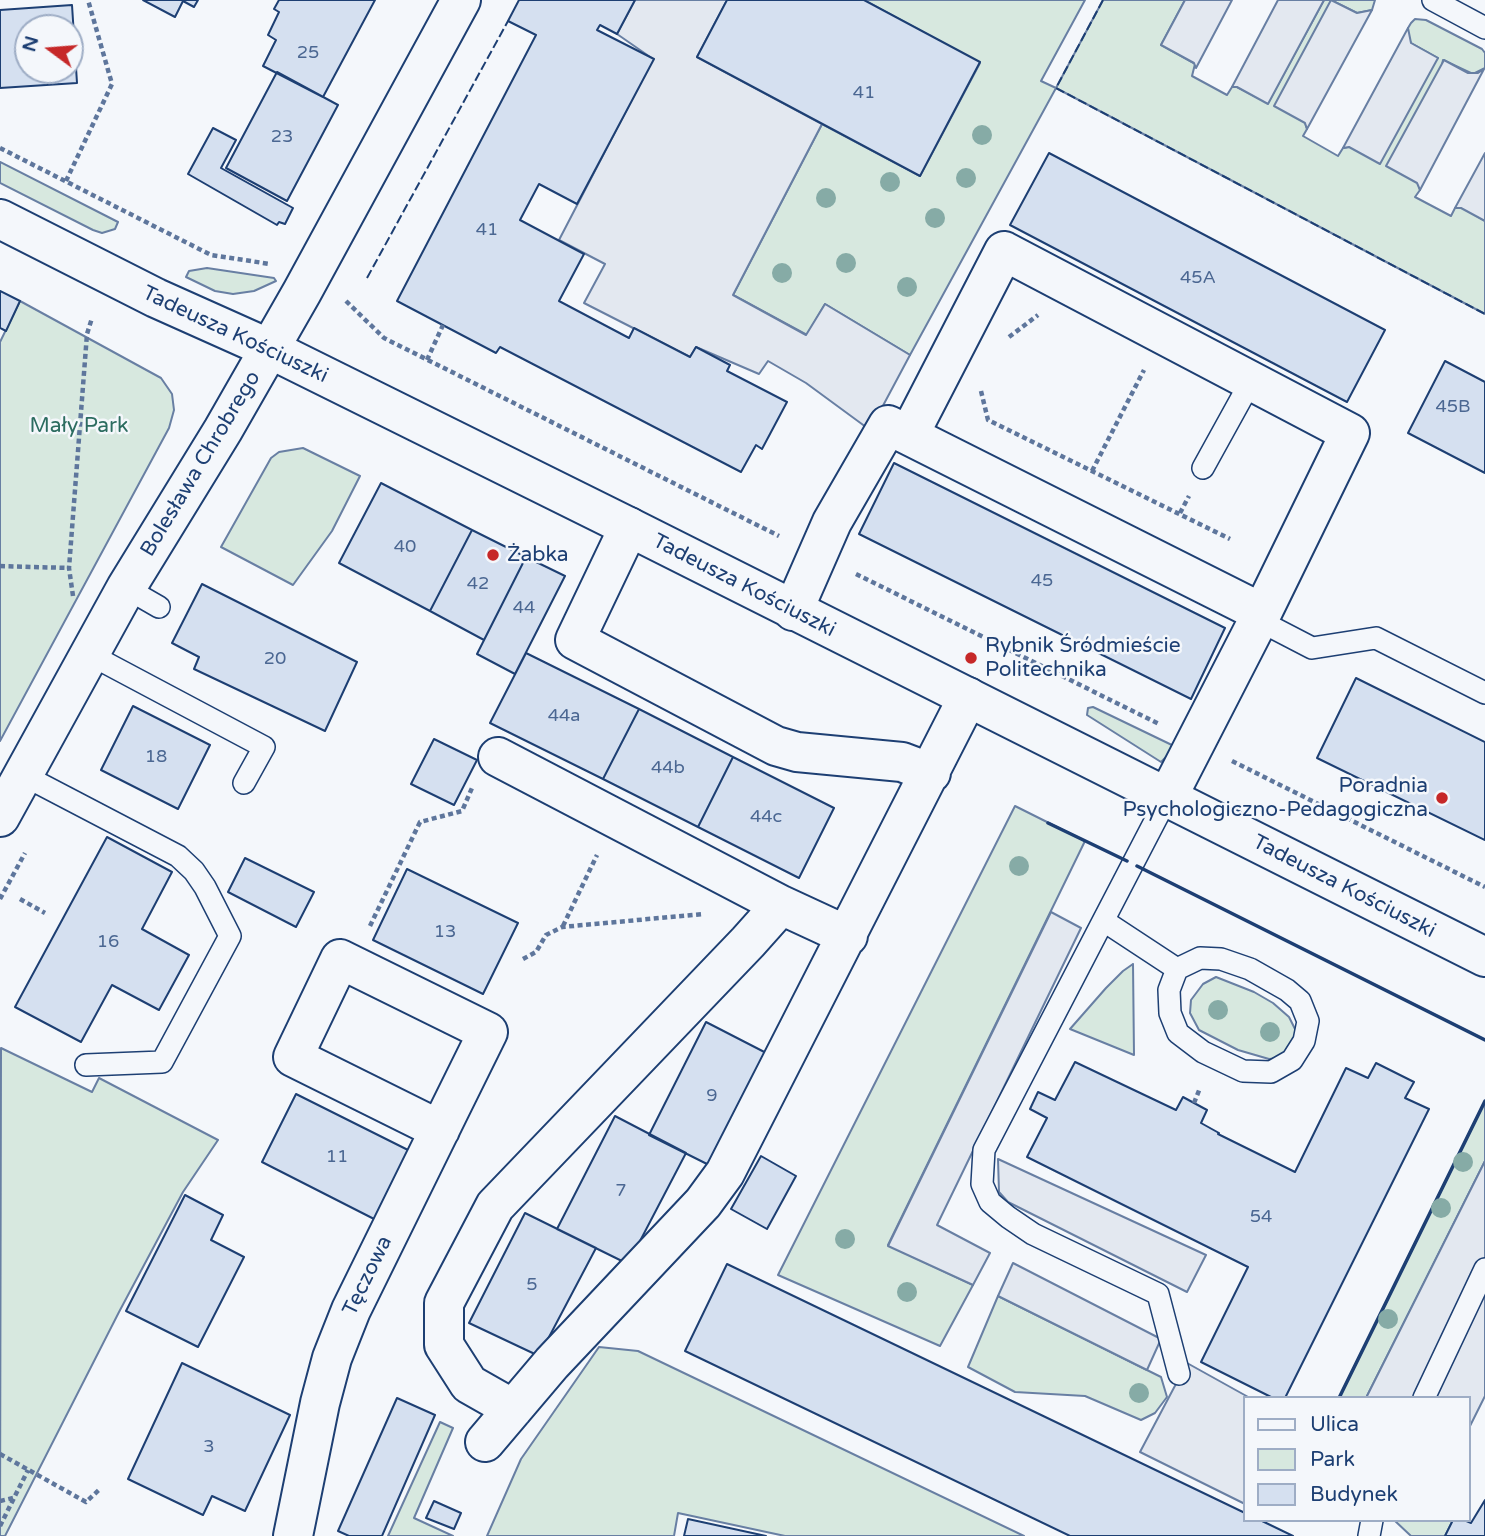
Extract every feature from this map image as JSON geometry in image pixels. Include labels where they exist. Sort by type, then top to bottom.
[{"type":"street","name":"Bolesława Chrobrego","points":[[0,817],[126,588],[270,349],[461,0]]},
{"type":"street","name":"Tadeusza Kościuszki","points":[[0,219],[168,304],[270,349],[629,527],[1485,957]]},
{"type":"street","points":[[909,435],[1004,251],[1350,433],[1167,798]]},
{"type":"street","points":[[793,611],[832,522],[888,425],[1068,515],[1260,616]]},
{"type":"street","points":[[629,527],[575,640],[776,746],[797,752],[902,762],[931,773]]},
{"type":"street","points":[[485,1443],[552,1363],[703,1203],[725,1173],[968,697]]},
{"type":"street","points":[[498,757],[769,899],[848,936]]},
{"type":"street","points":[[513,1409],[469,1384],[444,1345],[444,1303],[495,1206],[748,942],[769,899]]},
{"type":"street","points":[[351,965],[340,959],[293,1057],[440,1130]]},
{"type":"street","name":"Tęczowa","points":[[293,1536],[332,1358],[351,1310],[488,1032],[351,965]]},
{"type":"lane","points":[[1433,0],[1485,28]]},
{"type":"lane","points":[[1203,468],[1251,381]]},
{"type":"lane","points":[[126,588],[159,607]]},
{"type":"lane","points":[[1260,616],[1312,648],[1376,638],[1485,693]]},
{"type":"lane","points":[[89,654],[264,747],[244,783]]},
{"type":"lane","points":[[23,775],[178,856],[205,887],[230,936],[162,1062],[86,1065]]},
{"type":"lane","points":[[1167,798],[984,1150],[982,1184],[990,1202],[1033,1234],[1158,1294],[1179,1374]]},
{"type":"lane","points":[[1104,921],[1177,969]]},
{"type":"lane","points":[[1200,958],[1222,959],[1250,969],[1287,989],[1300,1000],[1308,1021],[1304,1041],[1292,1060],[1271,1072],[1243,1071],[1203,1052],[1178,1033],[1170,1013],[1169,990],[1177,969],[1200,958]]},
{"type":"lane","points":[[1425,1396],[1485,1269]]},
{"type":"path","points":[[66,181],[112,84],[88,0]]},
{"type":"path","points":[[0,148],[211,254],[275,265]]},
{"type":"path","points":[[1002,342],[1037,316],[1056,278]]},
{"type":"path","points":[[340,293],[384,338],[1485,887]]},
{"type":"path","points":[[75,603],[69,568],[87,334],[92,318]]},
{"type":"path","points":[[427,360],[443,325]]},
{"type":"path","points":[[1068,515],[1163,335]]},
{"type":"path","points":[[981,389],[988,420],[1093,469],[1230,539]]},
{"type":"path","points":[[0,566],[69,568]]},
{"type":"path","points":[[351,965],[420,821],[462,811],[481,769],[498,757]]},
{"type":"path","points":[[562,927],[614,818]]},
{"type":"path","points":[[523,959],[537,952],[546,934],[562,927],[738,911],[769,899]]},
{"type":"path","points":[[20,900],[45,913]]},
{"type":"path","points":[[1194,1103],[1200,1087]]},
{"type":"path","points":[[0,1454],[86,1502],[101,1488]]},
{"type":"path","points":[[0,1526],[29,1470]]},
{"type":"path","points":[[0,1501],[14,1498]]},
{"type":"green space","points":[[864,0],[1085,0],[1041,81],[1056,88],[910,355],[825,304],[807,335],[733,295],[822,124],[920,176],[980,63]]},
{"type":"green space","points":[[1103,0],[1185,0],[1161,45],[1195,64],[1192,76],[1227,95],[1232,87],[1237,87],[1268,103],[1324,0],[1331,0],[1305,123],[1307,129],[1303,136],[1338,156],[1343,148],[1349,147],[1438,58],[1411,43],[1408,28],[1415,19],[1426,20],[1482,49],[1485,53],[1485,68],[1473,74],[1443,60],[1418,183],[1420,190],[1415,197],[1451,216],[1455,208],[1461,207],[1485,221],[1485,314],[1056,88]]},
{"type":"green space","points":[[1331,0],[1375,0],[1372,10],[1357,13]]},
{"type":"green space","points":[[0,162],[118,222],[115,229],[102,233],[93,230],[0,183]]},
{"type":"green space","points":[[207,268],[274,278],[276,281],[254,291],[233,294],[215,291],[186,277],[189,271]]},
{"type":"green space","name":"Mały Park","points":[[20,301],[161,378],[172,394],[174,410],[169,428],[0,741],[0,342]]},
{"type":"green space","points":[[303,448],[360,476],[332,531],[293,585],[221,547],[271,458],[279,452]]},
{"type":"green space","points":[[1093,707],[1176,747],[1161,762],[1087,715],[1088,708]]},
{"type":"green space","points":[[1015,806],[1085,841],[888,1245],[973,1285],[940,1346],[778,1275]]},
{"type":"green space","points":[[1133,964],[1134,1055],[1070,1029],[1106,988]]},
{"type":"green space","points":[[1216,977],[1254,992],[1289,1017],[1297,1033],[1281,1058],[1269,1059],[1238,1050],[1199,1030],[1190,1013],[1191,1000],[1203,984]]},
{"type":"green space","points":[[1,1048],[92,1092],[99,1078],[218,1140],[183,1192],[5,1536],[0,1536]]},
{"type":"green space","points":[[1485,1101],[1485,1161],[1367,1396],[1340,1396]]},
{"type":"green space","points":[[998,1296],[1161,1377],[1167,1397],[1155,1413],[1141,1420],[1085,1396],[1015,1392],[968,1367]]},
{"type":"green space","points":[[599,1347],[638,1351],[1024,1536],[785,1536],[678,1513],[674,1536],[487,1536],[521,1459]]},
{"type":"green space","points":[[440,1422],[453,1428],[414,1518],[453,1536],[388,1536]]},
{"type":"green space","points":[[1396,1522],[1452,1522],[1445,1536],[1411,1536]]},
{"type":"shaded area","points":[[635,0],[727,0],[697,57],[822,124],[733,295],[806,335],[825,304],[910,355],[870,430],[806,383],[768,361],[759,374],[696,347],[690,357],[584,303],[605,264],[559,240],[653,59],[617,34]]},
{"type":"shaded area","points":[[1185,0],[1232,0],[1196,68],[1194,63],[1161,45]]},
{"type":"shaded area","points":[[1278,0],[1324,0],[1268,104],[1237,87],[1232,87]]},
{"type":"shaded area","points":[[1331,0],[1357,13],[1372,10],[1307,129],[1305,123],[1274,106]]},
{"type":"shaded area","points":[[1408,28],[1411,43],[1438,58],[1380,164],[1349,147],[1343,148]]},
{"type":"shaded area","points":[[1444,60],[1468,73],[1478,73],[1484,69],[1420,190],[1417,183],[1386,166]]},
{"type":"shaded area","points":[[1485,153],[1485,221],[1461,208],[1455,208]]},
{"type":"shaded area","points":[[1051,912],[1081,928],[937,1225],[990,1253],[973,1285],[888,1246]]},
{"type":"shaded area","points":[[998,1159],[1206,1255],[1187,1292],[1008,1202],[999,1192]]},
{"type":"shaded area","points":[[1485,1161],[1485,1396],[1471,1424],[1471,1396],[1367,1396]]},
{"type":"shaded area","points":[[1013,1263],[1161,1339],[1147,1370],[998,1296]]},
{"type":"shaded area","points":[[1187,1363],[1246,1396],[1244,1396],[1244,1504],[1140,1452]]},
{"type":"building","points":[[143,0],[198,0],[194,7],[183,1],[175,17]]},
{"type":"building","points":[[279,0],[375,0],[323,97],[263,66],[276,40],[268,35],[279,12],[274,9]]},
{"type":"building","points":[[519,0],[635,0],[617,34],[600,25],[597,30],[654,59],[577,204],[539,184],[520,220],[584,254],[559,301],[629,338],[634,328],[690,357],[696,347],[730,365],[727,371],[787,402],[762,449],[756,445],[741,472],[500,347],[496,353],[397,301],[536,35],[508,21]]},
{"type":"building","points":[[727,0],[864,0],[980,62],[920,176],[697,57]]},
{"type":"building","points":[[72,5],[73,14],[14,14],[14,84],[62,84],[0,88],[0,10]]},
{"type":"building","points":[[277,72],[338,105],[287,201],[226,168]]},
{"type":"building","points":[[213,128],[236,140],[221,168],[293,208],[285,224],[279,222],[277,225],[188,174]]},
{"type":"building","points":[[1049,153],[1385,330],[1347,402],[1010,225]]},
{"type":"building","points":[[0,291],[20,301],[6,331],[0,328]]},
{"type":"building","points":[[1445,361],[1485,382],[1485,473],[1408,433]]},
{"type":"building","points":[[894,463],[1225,628],[1191,699],[859,534]]},
{"type":"building","points":[[381,483],[472,530],[430,611],[339,563]]},
{"type":"building","points":[[472,530],[526,557],[484,640],[430,611]]},
{"type":"building","points":[[526,557],[565,576],[515,674],[477,654]]},
{"type":"building","points":[[202,584],[357,662],[325,731],[194,669],[199,657],[172,643]]},
{"type":"building","points":[[526,653],[639,709],[603,779],[490,723]]},
{"type":"building","name":"Poradnia Psychologiczno-Pedagogiczna","points":[[1356,678],[1485,742],[1485,840],[1317,758]]},
{"type":"building","points":[[133,706],[210,745],[178,809],[101,770]]},
{"type":"building","points":[[639,709],[733,757],[698,827],[603,779]]},
{"type":"building","points":[[434,739],[477,760],[454,805],[411,784]]},
{"type":"building","points":[[733,757],[834,808],[799,878],[698,827]]},
{"type":"building","points":[[107,837],[172,872],[142,929],[189,955],[159,1010],[112,985],[81,1042],[15,1007]]},
{"type":"building","points":[[245,858],[314,892],[296,927],[228,892]]},
{"type":"building","points":[[407,869],[518,923],[483,994],[373,940]]},
{"type":"building","points":[[706,1022],[776,1058],[719,1170],[649,1135]]},
{"type":"building","points":[[1075,1062],[1176,1110],[1183,1097],[1207,1110],[1201,1123],[1295,1172],[1346,1068],[1368,1078],[1376,1063],[1414,1082],[1405,1098],[1429,1109],[1286,1396],[1269,1396],[1201,1362],[1248,1267],[1027,1157],[1047,1118],[1030,1109],[1038,1092],[1055,1100]]},
{"type":"building","points":[[296,1094],[412,1152],[378,1221],[262,1162]]},
{"type":"building","points":[[615,1116],[686,1153],[628,1264],[557,1229]]},
{"type":"building","points":[[761,1156],[796,1176],[767,1229],[731,1209]]},
{"type":"building","points":[[185,1195],[223,1215],[211,1240],[244,1257],[198,1347],[126,1311]]},
{"type":"building","points":[[525,1213],[596,1248],[539,1356],[469,1323]]},
{"type":"building","points":[[727,1264],[1244,1513],[1244,1522],[1264,1522],[1293,1536],[1070,1536],[685,1351]]},
{"type":"building","points":[[182,1363],[290,1415],[245,1511],[212,1496],[203,1515],[128,1479]]},
{"type":"building","points":[[397,1398],[435,1415],[382,1536],[349,1536],[338,1531]]},
{"type":"building","points":[[1485,1500],[1485,1536],[1445,1536],[1452,1522],[1471,1523]]},
{"type":"building","points":[[434,1501],[461,1513],[454,1529],[426,1518]]},
{"type":"building","points":[[688,1519],[766,1536],[684,1536]]},
{"type":"fence","points":[[1103,0],[1056,88],[1485,314]]},
{"type":"fence","points":[[367,278],[508,21]]},
{"type":"wall","points":[[1048,823],[1127,861]]},
{"type":"wall","points":[[1137,866],[1485,1040]]},
{"type":"wall","points":[[1340,1396],[1485,1101]]},
{"type":"place","name":"Żabka","points":[[493,555]]},
{"type":"place","name":"Rybnik Śródmieście Politechnika","points":[[971,658]]},
{"type":"place","name":"Poradnia Psychologiczno-Pedagogiczna","points":[[1442,798]]}]
